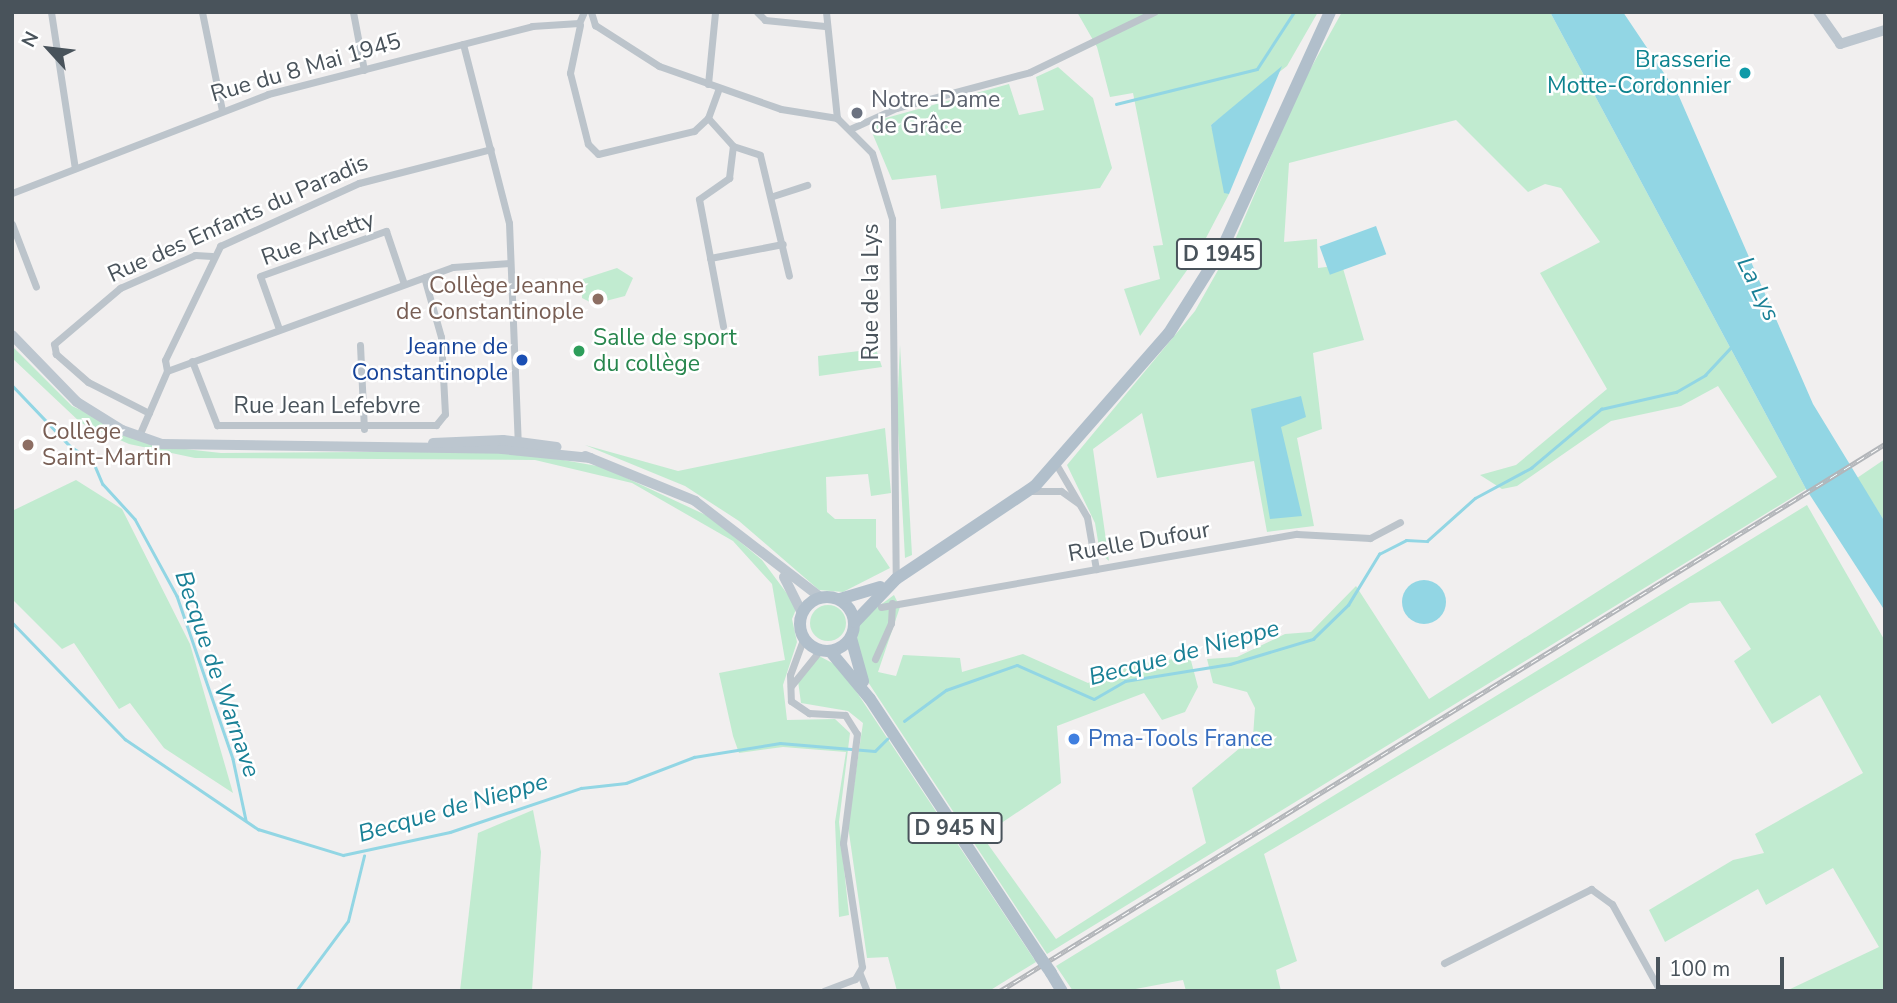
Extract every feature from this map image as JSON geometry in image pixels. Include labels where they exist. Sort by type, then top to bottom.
[{"type":"main road","name":"D 1945","points":[[855,622],[896,579],[1027,492],[1056,464],[1199,289],[1331,12]]},
{"type":"main road","points":[[1818,12],[1840,44],[1885,30]]},
{"type":"main road","points":[[12,335],[59,388],[100,416],[145,439],[192,446],[518,445],[592,458],[695,501],[778,569],[820,597],[840,599],[855,622],[851,638],[825,650],[804,637],[802,613],[778,569]]},
{"type":"main road","points":[[100,416],[192,446]]},
{"type":"main road","name":"D 1945","points":[[840,599],[896,579]]},
{"type":"main road","points":[[802,613],[820,597]]},
{"type":"main road","name":"D 945 N","points":[[851,638],[870,699]]},
{"type":"main road","name":"D 945 N","points":[[825,650],[870,699],[1062,991]]},
{"type":"street","points":[[51,12],[75,168]]},
{"type":"street","points":[[202,12],[222,110]]},
{"type":"street","points":[[353,12],[364,70]]},
{"type":"street","points":[[583,12],[570,69],[593,151],[604,155],[684,136],[708,118],[719,88]]},
{"type":"street","points":[[591,12],[595,25],[638,57],[719,88],[812,118],[837,118],[825,12]]},
{"type":"street","points":[[708,84],[715,12]]},
{"type":"street","points":[[757,12],[765,20],[825,26]]},
{"type":"street","points":[[850,129],[896,108],[1030,72],[1154,12]]},
{"type":"street","name":"Rue du 8 Mai 1945","points":[[12,193],[222,110],[537,25],[595,25]]},
{"type":"street","points":[[463,44],[507,211],[518,445]]},
{"type":"street","points":[[708,118],[733,146],[758,153],[773,196],[789,276]]},
{"type":"street","name":"Rue de la Lys","points":[[837,118],[850,129],[878,166],[892,225],[896,579]]},
{"type":"street","points":[[723,326],[699,199],[729,178],[733,146]]},
{"type":"street","name":"Rue des Enfants du Paradis","points":[[149,413],[88,382],[56,354],[54,344],[120,288],[195,255],[212,256],[227,242],[351,186],[491,149]]},
{"type":"street","points":[[773,196],[807,185]]},
{"type":"street","points":[[12,224],[36,288]]},
{"type":"street","name":"Rue Arletty","points":[[279,329],[260,276],[323,253],[386,231],[404,284]]},
{"type":"street","points":[[710,258],[783,244]]},
{"type":"street","points":[[141,431],[167,371],[165,359],[212,256]]},
{"type":"street","points":[[167,371],[459,265],[510,264]]},
{"type":"street","name":"Rue Jean Lefebvre","points":[[191,361],[216,425],[364,429],[436,425],[444,417],[440,330],[424,277]]},
{"type":"street","points":[[360,345],[364,429]]},
{"type":"street","points":[[1056,464],[1081,505],[1096,569]]},
{"type":"street","points":[[1027,492],[1061,491],[1081,505]]},
{"type":"street","name":"Ruelle Dufour","points":[[881,607],[1303,533],[1370,538],[1400,522]]},
{"type":"street","points":[[875,659],[892,619],[892,603]]},
{"type":"street","points":[[789,693],[804,637]]},
{"type":"street","points":[[789,693],[798,671],[825,650]]},
{"type":"street","points":[[789,693],[804,712],[847,717],[855,726],[843,843],[860,974],[867,991]]},
{"type":"street","points":[[1444,963],[1591,889],[1612,904],[1660,991]]},
{"type":"street","points":[[824,991],[860,974]]},
{"type":"green space","points":[[1077,12],[1318,12],[1287,66],[1211,125],[1229,194],[1195,259],[1140,336],[1124,289],[1160,279],[1153,246],[1163,245],[1133,93],[1110,97],[1097,47]]},
{"type":"green space","points":[[1342,12],[1550,12],[1806,489],[1047,954],[868,682],[855,648],[861,619],[894,595],[900,607],[878,672],[896,676],[903,655],[960,658],[962,672],[1023,654],[1088,683],[1121,666],[1190,657],[1198,687],[1185,712],[1162,720],[1144,693],[1057,726],[1061,783],[982,836],[1056,939],[1206,843],[1192,788],[1253,737],[1255,708],[1247,692],[1213,683],[1207,659],[1237,657],[1285,634],[1311,632],[1356,586],[1429,699],[1777,477],[1718,386],[1681,406],[1611,421],[1517,486],[1502,489],[1480,475],[1516,465],[1607,389],[1540,273],[1600,242],[1561,188],[1545,184],[1528,192],[1456,120],[1289,163],[1284,242],[1317,239],[1318,268],[1342,265],[1364,340],[1313,353],[1322,429],[1297,438],[1314,526],[1267,532],[1254,461],[1157,478],[1142,413],[1093,449],[1109,561],[1100,553],[1095,523],[1067,465],[1195,311],[1235,240],[1302,84]]},
{"type":"green space","points":[[1058,67],[1093,98],[1112,168],[1100,188],[941,209],[936,175],[892,180],[871,130],[875,121],[1009,84],[1019,115],[1044,110],[1036,77]]},
{"type":"green space","points":[[617,268],[633,278],[625,296],[594,304],[582,298],[583,279]]},
{"type":"green space","points":[[900,345],[912,555],[905,558],[897,412]]},
{"type":"green space","points":[[12,346],[72,406],[158,446],[221,453],[512,451],[603,467],[710,517],[762,560],[797,607],[792,619],[797,642],[783,685],[787,720],[835,719],[850,733],[839,822],[849,915],[839,917],[835,822],[846,752],[783,747],[739,753],[733,736],[719,673],[785,660],[772,584],[733,541],[632,483],[535,460],[195,458],[129,444],[81,423],[12,358]]},
{"type":"green space","points":[[876,349],[882,367],[819,376],[818,356]]},
{"type":"green space","points":[[885,428],[891,493],[871,496],[868,474],[826,477],[827,512],[835,519],[876,519],[876,547],[890,568],[843,592],[819,590],[739,521],[685,486],[585,445],[678,471]]},
{"type":"green space","points":[[1885,459],[1885,522],[1857,478]]},
{"type":"green space","points":[[76,480],[122,509],[190,644],[233,793],[164,748],[130,703],[119,709],[74,643],[62,649],[12,599],[12,511]]},
{"type":"green space","points":[[1807,505],[1885,641],[1885,991],[1786,991],[1879,947],[1833,868],[1766,905],[1758,889],[1665,942],[1649,910],[1733,860],[1764,853],[1755,834],[1863,773],[1820,695],[1772,724],[1734,661],[1751,649],[1720,601],[1690,603],[1264,854],[1297,961],[1276,970],[1281,991],[1186,991],[1183,980],[1125,991],[1073,991],[1056,966]]},
{"type":"green space","points":[[828,605],[841,610],[846,623],[841,636],[828,641],[815,636],[810,623],[815,610]]},
{"type":"green space","points":[[819,656],[840,667],[1036,962],[989,991],[897,991],[888,957],[867,958],[848,826],[863,723],[848,711],[801,703],[798,681]]},
{"type":"green space","points":[[533,810],[541,852],[532,991],[460,991],[478,833]]},
{"type":"water","name":"La Lys","points":[[1550,12],[1623,12],[1678,94],[1813,404],[1885,522],[1885,611],[1806,489]]},
{"type":"water","points":[[1282,66],[1229,194],[1224,193],[1211,125]]},
{"type":"water","points":[[1376,226],[1386,254],[1330,275],[1320,247]]},
{"type":"water","points":[[1301,396],[1306,417],[1281,427],[1302,516],[1270,519],[1251,409]]},
{"type":"water","points":[[1424,580],[1439,587],[1446,602],[1439,617],[1424,624],[1409,617],[1402,602],[1409,587]]},
{"type":"waterway","points":[[1116,104],[1257,69],[1294,12]]},
{"type":"waterway","name":"Becque de Nieppe","points":[[904,721],[946,690],[1017,665],[1094,699],[1125,681],[1230,664],[1313,639],[1348,605],[1379,554],[1406,540],[1427,541],[1475,498],[1531,468],[1601,409],[1676,392],[1705,375],[1734,344]]},
{"type":"waterway","name":"Becque de Warnave","points":[[12,385],[70,446],[93,461],[103,484],[135,519],[177,596],[233,759],[246,820]]},
{"type":"waterway","name":"Becque de Nieppe","points":[[12,622],[125,739],[258,829],[343,855],[450,832],[581,788],[626,783],[694,757],[780,743],[875,751],[887,739]]},
{"type":"waterway","points":[[296,991],[348,921],[364,856]]},
{"type":"railway","points":[[1000,991],[1885,444]]},
{"type":"place","name":"Brasserie Motte-Cordonnier","points":[[1745,73]]},
{"type":"place","name":"Notre-Dame de Grâce","points":[[857,113]]},
{"type":"place","name":"Collège Jeanne de Constantinople","points":[[598,299]]},
{"type":"place","name":"Salle de sport du collège","points":[[579,351]]},
{"type":"place","name":"Jeanne de Constantinople","points":[[522,360]]},
{"type":"place","name":"Collège Saint-Martin","points":[[28,445]]},
{"type":"place","name":"Pma-Tools France","points":[[1074,739]]}]
